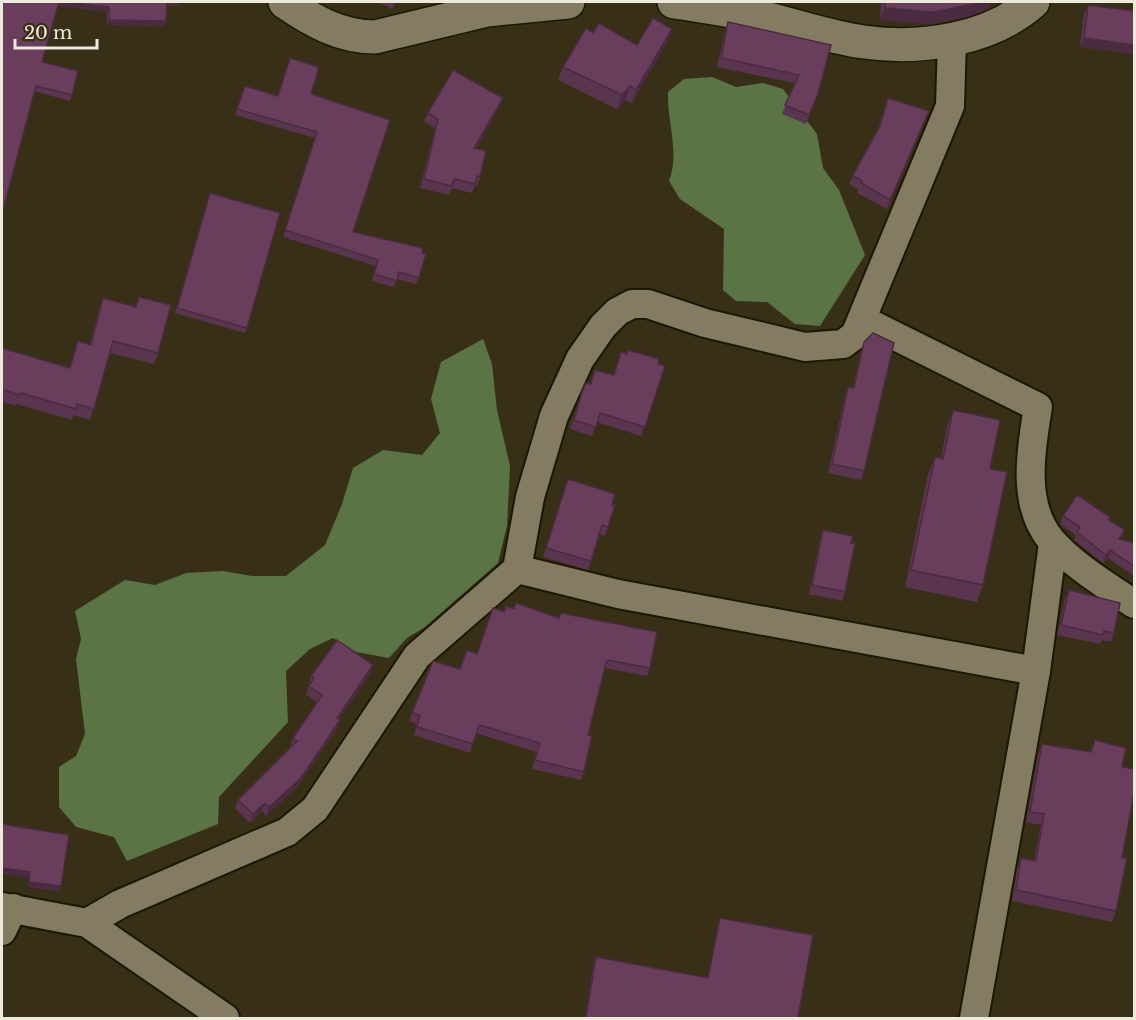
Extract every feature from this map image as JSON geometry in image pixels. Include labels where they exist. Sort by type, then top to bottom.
[{"type":"street","points":[[285,2],[330,29],[360,37],[375,37],[487,10],[568,2]]},
{"type":"street","points":[[674,2],[754,15],[865,42],[952,40],[998,26],[1034,2]]},
{"type":"street","points":[[87,923],[120,904],[287,832],[315,809],[417,656],[517,569],[530,497],[554,416],[580,359],[603,326],[617,312],[632,304],[648,304],[715,326],[805,347],[843,344],[855,335],[950,106],[952,40]]},
{"type":"street","points":[[863,320],[1038,407],[1030,464],[1032,489],[1039,517],[1053,543],[1134,604]]},
{"type":"street","points":[[974,1018],[1036,670],[1053,543]]},
{"type":"street","points":[[517,569],[618,594],[1036,670]]},
{"type":"street","points":[[5,915],[87,923],[225,1018]]},
{"type":"green space","points":[[712,77],[736,87],[763,83],[783,89],[817,134],[823,168],[839,190],[865,255],[820,326],[795,324],[767,302],[736,301],[723,290],[724,229],[680,199],[669,181],[673,148],[668,92],[684,79]]},
{"type":"green space","points":[[483,339],[492,364],[497,410],[510,466],[507,526],[498,563],[425,627],[407,638],[389,658],[356,652],[333,638],[310,649],[286,671],[288,722],[219,797],[218,824],[127,861],[114,837],[76,827],[59,807],[59,767],[76,756],[85,734],[76,659],[81,639],[75,611],[125,580],[155,585],[186,573],[223,571],[252,576],[286,576],[325,545],[342,504],[353,468],[383,450],[422,455],[440,433],[431,399],[441,362]]},
{"type":"building","points":[[2,2],[59,2],[42,62],[78,71],[72,95],[36,86],[2,214]]},
{"type":"building","points":[[64,2],[167,2],[166,21],[109,20],[109,7]]},
{"type":"building","points":[[885,2],[979,2],[933,12],[885,8]]},
{"type":"building","points":[[1088,5],[1134,11],[1134,45],[1084,38]]},
{"type":"building","points":[[653,18],[672,29],[636,90],[630,86],[622,95],[563,67],[586,28],[593,33],[599,23],[637,45]]},
{"type":"building","points":[[728,22],[831,45],[818,94],[809,115],[785,105],[799,75],[721,58]]},
{"type":"building","points":[[290,58],[319,67],[311,94],[390,120],[353,232],[423,248],[422,253],[426,254],[419,278],[399,272],[397,281],[374,274],[378,260],[285,230],[317,132],[237,109],[245,86],[278,96]]},
{"type":"building","points":[[453,70],[503,98],[474,148],[486,151],[480,177],[477,176],[475,184],[454,179],[452,186],[424,179],[438,119],[428,113]]},
{"type":"building","points":[[888,98],[929,111],[890,200],[861,183],[862,181],[853,175],[880,126]]},
{"type":"building","points":[[210,193],[280,213],[247,328],[177,308]]},
{"type":"building","points":[[139,297],[171,305],[158,353],[113,341],[94,409],[77,404],[76,409],[3,390],[2,397],[2,348],[70,368],[78,341],[91,345],[103,298],[136,307]]},
{"type":"building","points":[[873,333],[894,343],[864,471],[832,464],[848,387],[854,388],[864,342]]},
{"type":"building","points":[[628,350],[659,359],[658,364],[665,366],[645,427],[600,413],[596,427],[574,420],[582,392],[586,383],[591,384],[595,370],[614,375],[621,352],[627,354]]},
{"type":"building","points":[[953,410],[1000,420],[990,469],[1007,472],[983,585],[911,570],[935,457],[943,459]]},
{"type":"building","points":[[568,479],[615,494],[612,505],[615,505],[608,527],[602,525],[591,561],[546,548]]},
{"type":"building","points":[[1077,495],[1125,530],[1119,539],[1134,543],[1134,566],[1110,550],[1106,555],[1077,532],[1080,527],[1063,516]]},
{"type":"building","points":[[823,530],[853,536],[851,543],[855,543],[845,592],[812,585]]},
{"type":"building","points":[[1069,590],[1120,603],[1114,633],[1104,631],[1103,635],[1061,625]]},
{"type":"building","points":[[516,603],[559,618],[561,613],[657,632],[650,668],[608,660],[606,663],[588,735],[592,736],[584,772],[535,760],[540,743],[479,725],[473,744],[417,727],[420,715],[412,713],[433,661],[460,669],[467,650],[477,654],[493,608],[504,612],[506,606],[514,609]]},
{"type":"building","points":[[337,640],[373,665],[337,718],[340,720],[301,778],[269,807],[265,803],[253,814],[238,800],[297,741],[293,738],[322,695],[309,686],[314,678],[311,676]]},
{"type":"building","points":[[1095,740],[1126,748],[1122,767],[1134,769],[1134,793],[1122,858],[1127,858],[1116,911],[1016,890],[1021,858],[1036,861],[1044,814],[1030,812],[1042,744],[1091,752]]},
{"type":"building","points":[[2,824],[69,835],[61,886],[29,882],[30,872],[2,868]]},
{"type":"building","points":[[720,918],[813,935],[798,1018],[586,1018],[596,957],[708,978]]}]
